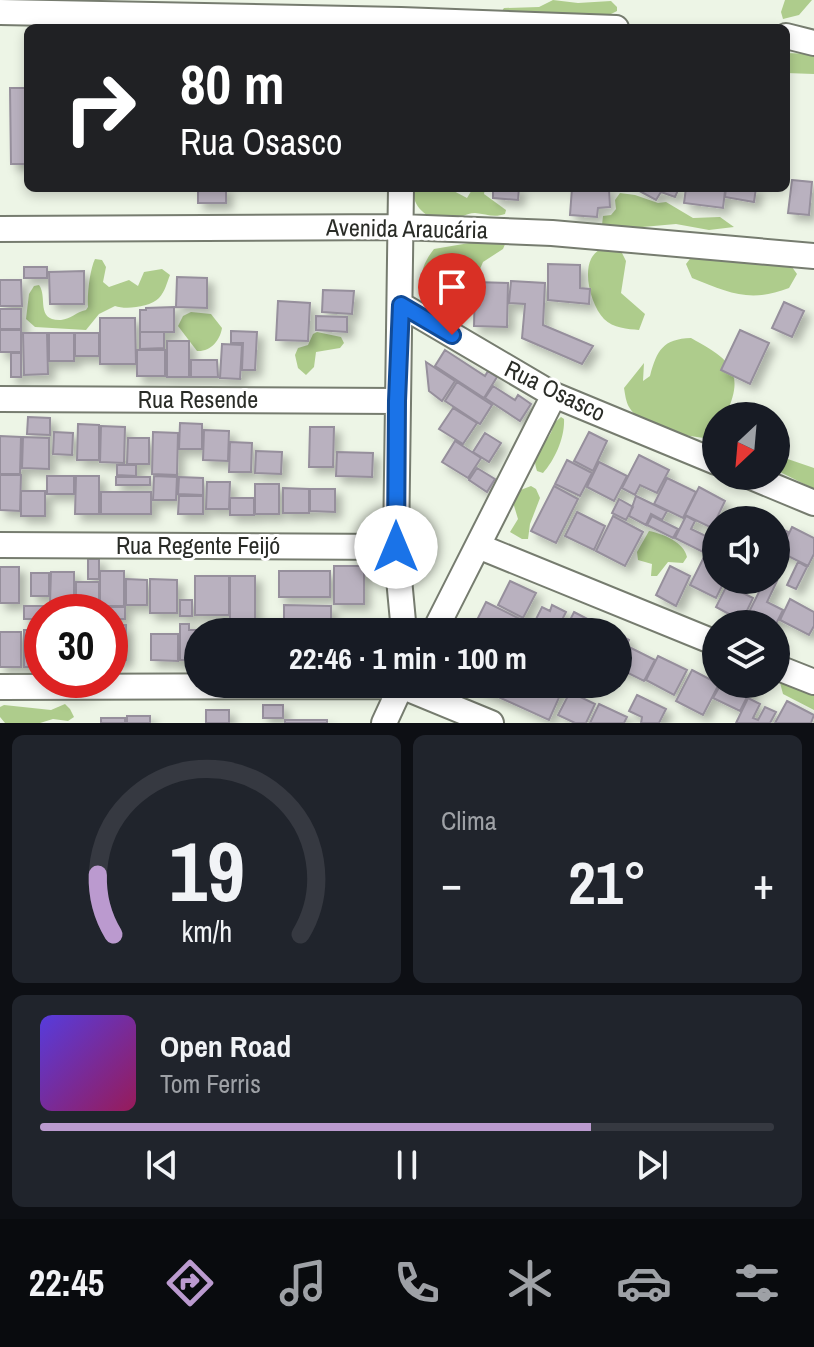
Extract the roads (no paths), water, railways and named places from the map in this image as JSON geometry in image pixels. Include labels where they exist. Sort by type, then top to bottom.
[{"type":"street","points":[[0,12],[401,16],[544,24]]},
{"type":"street","points":[[790,37],[814,43]]},
{"type":"street","points":[[401,192],[396,547],[403,618]]},
{"type":"street","name":"Avenida Araucária","points":[[0,229],[401,227],[552,233],[814,256]]},
{"type":"street","name":"Rua Osasco","points":[[401,305],[554,395],[702,456]]},
{"type":"street","points":[[441,618],[554,395]]},
{"type":"street","name":"Rua Resende","points":[[0,399],[397,401]]},
{"type":"street","points":[[783,490],[814,503]]},
{"type":"street","name":"Rua Regente Feijó","points":[[0,545],[396,547]]},
{"type":"street","points":[[478,546],[702,637]]},
{"type":"street","points":[[790,673],[814,682]]},
{"type":"street","points":[[0,687],[184,686]]},
{"type":"street","points":[[384,723],[396,698]]},
{"type":"street","points":[[432,698],[491,723]]}]
